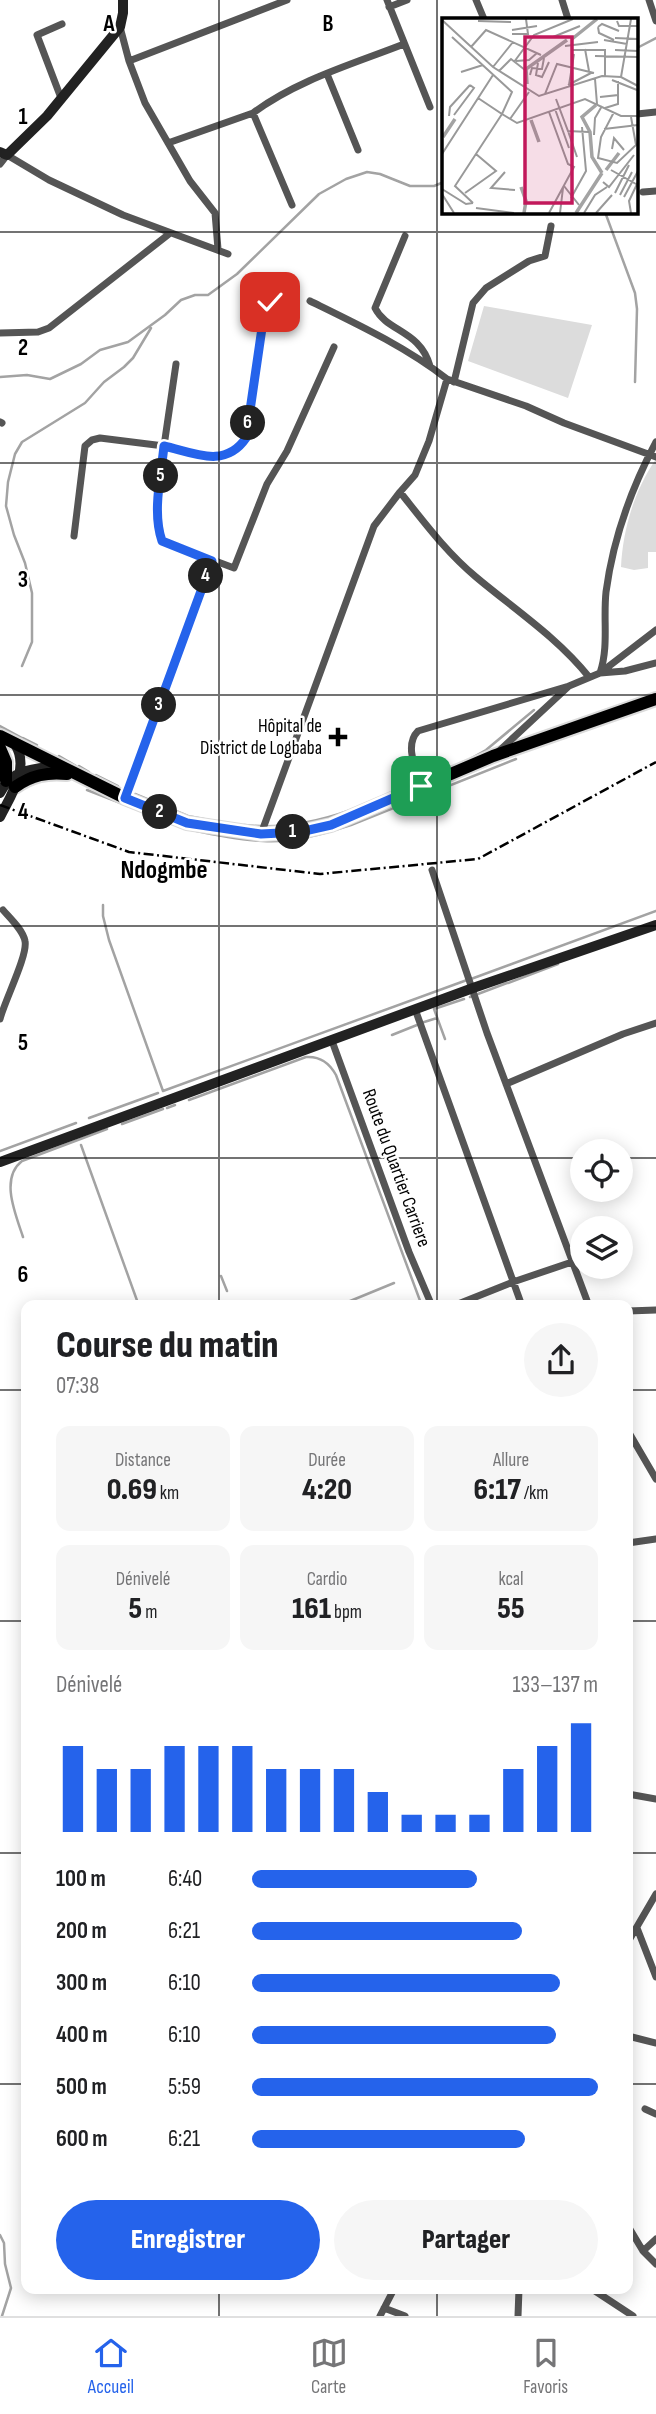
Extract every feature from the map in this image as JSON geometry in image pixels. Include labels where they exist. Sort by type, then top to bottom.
[{"type":"main road","points":[[2,157],[47,116],[120,27],[123,0]]},
{"type":"main road","points":[[0,736],[125,798],[187,823],[261,834],[300,832],[331,825],[494,756],[656,699]]},
{"type":"main road","points":[[0,793],[20,773],[20,755],[15,744]]},
{"type":"main road","points":[[0,748],[11,784],[0,817]]},
{"type":"main road","points":[[20,773],[57,766]]},
{"type":"main road","points":[[11,784],[40,774],[78,776]]},
{"type":"main road","points":[[0,1162],[473,988],[656,925]]},
{"type":"street","points":[[129,61],[287,0]]},
{"type":"street","points":[[407,0],[388,4],[430,107]]},
{"type":"street","points":[[476,0],[484,18]]},
{"type":"street","points":[[562,0],[568,18]]},
{"type":"street","points":[[649,0],[656,21]]},
{"type":"street","points":[[61,99],[37,35],[62,24]]},
{"type":"street","points":[[120,27],[145,103],[190,181],[215,213],[218,249]]},
{"type":"street","points":[[168,143],[253,113],[327,74],[404,44]]},
{"type":"street","points":[[327,74],[358,150]]},
{"type":"street","points":[[638,114],[656,111]]},
{"type":"street","points":[[253,113],[292,205]]},
{"type":"street","points":[[2,157],[123,215],[228,254]]},
{"type":"street","points":[[643,191],[656,191]]},
{"type":"street","points":[[261,834],[374,526],[415,475],[429,441],[451,380],[473,303],[486,288],[529,261],[545,256],[551,226]]},
{"type":"street","points":[[0,333],[38,332],[49,328],[169,233]]},
{"type":"street","points":[[405,236],[375,308],[379,317],[417,342],[427,353],[430,366]]},
{"type":"street","points":[[74,536],[85,446],[92,440],[100,438],[164,446],[206,456],[226,456],[238,449],[246,438],[262,328],[270,302]]},
{"type":"street","points":[[310,302],[373,332],[451,380],[526,406],[652,456]]},
{"type":"street","points":[[176,363],[164,446],[158,529],[162,541],[233,568],[267,484],[287,451],[334,347]]},
{"type":"street","points":[[600,673],[606,653],[606,593],[620,526],[631,492],[652,456],[656,442]]},
{"type":"street","points":[[400,492],[443,546],[474,576],[553,639],[573,657],[589,677]]},
{"type":"street","points":[[125,798],[212,561]]},
{"type":"street","points":[[600,673],[656,630]]},
{"type":"street","points":[[421,786],[410,745],[412,737],[418,731],[569,686],[600,673],[625,671],[656,663]]},
{"type":"street","points":[[494,756],[569,686]]},
{"type":"street","points":[[432,870],[506,1084],[570,1257]]},
{"type":"street","points":[[0,1019],[4,1002],[26,950],[23,935],[3,910]]},
{"type":"street","points":[[415,1009],[520,1300]]},
{"type":"street","points":[[506,1084],[623,1034],[656,1023]]},
{"type":"street","name":"Route du Quartier Carriere","points":[[332,1041],[409,1252],[429,1300]]},
{"type":"street","points":[[468,1300],[570,1263]]},
{"type":"street","points":[[579,1279],[587,1300]]},
{"type":"street","points":[[633,1311],[656,1310]]},
{"type":"street","points":[[633,1440],[656,1479]]},
{"type":"street","points":[[633,1542],[656,1539]]},
{"type":"street","points":[[633,1795],[656,1799]]},
{"type":"street","points":[[633,1934],[656,1894]]},
{"type":"street","points":[[637,1928],[656,1977]]},
{"type":"street","points":[[633,2037],[656,2043]]},
{"type":"street","points":[[645,2109],[656,2114]]},
{"type":"street","points":[[633,2234],[643,2251],[656,2264]]},
{"type":"street","points":[[643,2251],[656,2238]]},
{"type":"street","points":[[391,2294],[382,2312],[405,2316]]},
{"type":"street","points":[[518,2316],[519,2294]]},
{"type":"street","points":[[599,2294],[628,2314]]},
{"type":"shaded area","points":[[484,306],[592,325],[568,398],[468,361]]},
{"type":"shaded area","points":[[656,459],[656,552],[648,552],[648,568],[634,570],[621,567],[631,511]]},
{"type":"waterway","points":[[638,47],[656,38]]},
{"type":"waterway","points":[[0,377],[27,375],[50,379],[81,364],[100,350],[128,342],[181,300],[195,295],[208,295],[237,274],[319,194],[346,179],[367,172],[380,174],[410,186],[434,186],[442,183]]},
{"type":"waterway","points":[[606,214],[635,293],[635,382]]},
{"type":"waterway","points":[[22,666],[32,642],[32,593],[6,506],[8,482],[15,454],[22,442],[85,403],[104,382],[124,367],[133,358],[151,328]]},
{"type":"waterway","points":[[470,759],[486,750],[534,710]]},
{"type":"waterway","points":[[0,726],[22,738]]},
{"type":"waterway","points":[[23,738],[37,745]]},
{"type":"waterway","points":[[59,756],[76,766]]},
{"type":"waterway","points":[[192,830],[263,841],[308,837],[351,825],[516,759]]},
{"type":"waterway","points":[[79,766],[89,772]]},
{"type":"waterway","points":[[96,775],[118,786]]},
{"type":"waterway","points":[[87,790],[185,828]]},
{"type":"waterway","points":[[135,794],[188,816],[214,821]]},
{"type":"waterway","points":[[244,825],[297,824],[348,811]]},
{"type":"waterway","points":[[103,905],[109,940],[163,1091],[467,980]]},
{"type":"waterway","points":[[471,979],[656,911]]},
{"type":"waterway","points":[[508,983],[558,964]]},
{"type":"waterway","points":[[470,997],[507,983]]},
{"type":"waterway","points":[[445,1039],[434,1009],[464,999]]},
{"type":"waterway","points":[[421,1023],[437,1018]]},
{"type":"waterway","points":[[392,1035],[417,1025]]},
{"type":"waterway","points":[[189,1100],[306,1057],[327,1063],[336,1075],[420,1300]]},
{"type":"waterway","points":[[89,1118],[158,1093]]},
{"type":"waterway","points":[[167,1108],[175,1105]]},
{"type":"waterway","points":[[122,1124],[163,1109]]},
{"type":"waterway","points":[[0,1151],[76,1123]]},
{"type":"waterway","points":[[23,1237],[11,1196],[15,1168],[22,1161],[107,1129]]},
{"type":"waterway","points":[[81,1145],[137,1300]]},
{"type":"waterway","points":[[221,1276],[227,1291]]},
{"type":"waterway","points":[[353,1300],[394,1283]]},
{"type":"waterway","points":[[0,2235],[4,2243],[5,2264],[11,2288],[2,2316]]},
{"type":"railway","points":[[0,805],[129,852],[320,874],[478,859],[656,762]]},
{"type":"place","name":"Hôpital de District de Logbaba","points":[[338,737]]},
{"type":"district","name":"Ndogmbe","points":[[164,870]]},
{"type":"route","points":[[270,302],[262,328],[246,438],[238,449],[226,456],[206,456],[164,446],[158,512],[158,529],[162,541],[212,561],[125,798],[187,823],[261,834],[300,832],[331,825],[421,786]]}]
